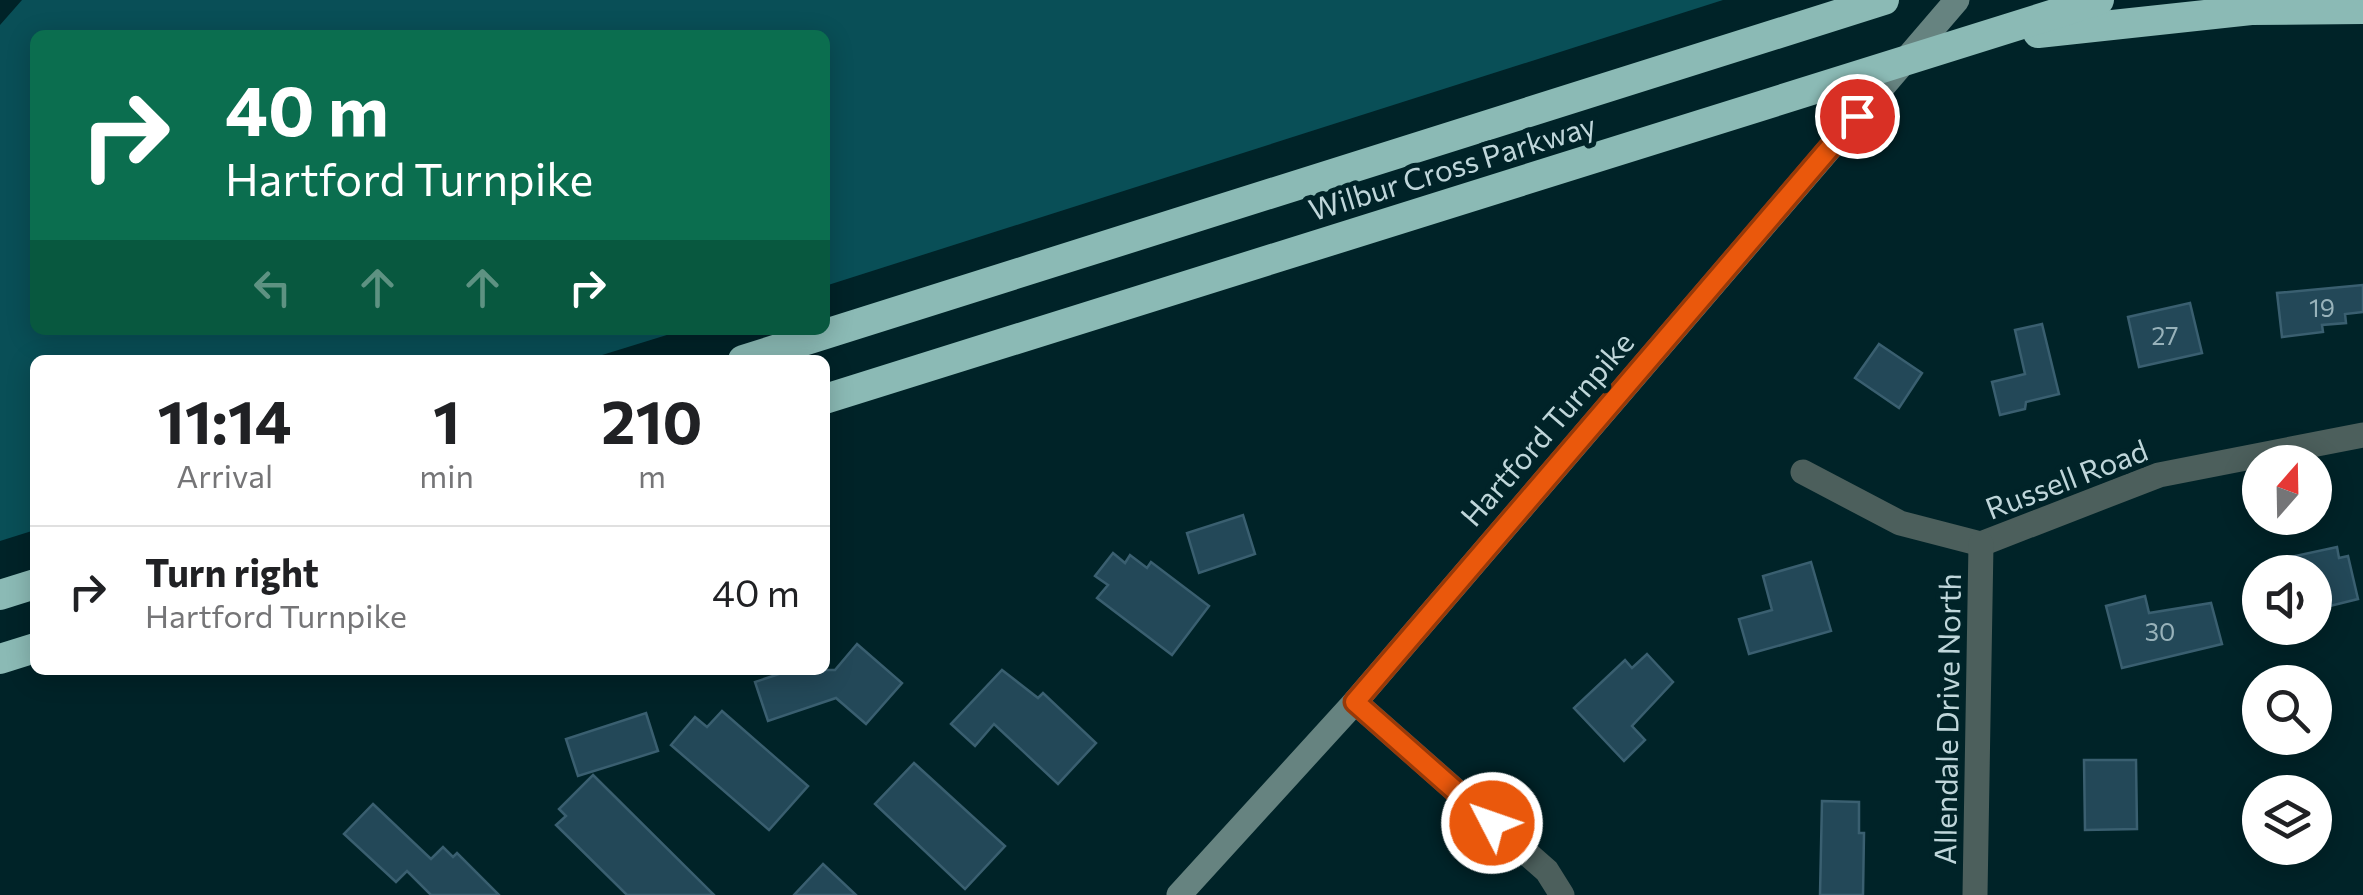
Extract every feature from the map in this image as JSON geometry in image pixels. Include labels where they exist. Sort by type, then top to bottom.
[{"type":"highway","name":"Wilbur Cross Parkway","points":[[830,333],[1884,0]]},
{"type":"highway","name":"Wilbur Cross Parkway","points":[[830,397],[2100,0]]},
{"type":"highway","points":[[1965,41],[2251,10],[2363,9]]},
{"type":"highway","name":"Wilbur Cross Parkway","points":[[759,355],[822,335]]},
{"type":"highway","points":[[0,595],[30,586]]},
{"type":"highway","points":[[0,658],[30,649]]},
{"type":"main road","name":"Hartford Turnpike","points":[[1180,895],[1355,702],[1957,0]]},
{"type":"street","name":"Russell Road","points":[[1803,472],[1900,522],[1981,544],[2159,476],[2363,434]]},
{"type":"street","name":"Allendale Drive North","points":[[1975,895],[1981,544]]},
{"type":"street","points":[[1355,702],[1547,871],[1562,895]]},
{"type":"shaded area","points":[[22,0],[1723,0],[830,284],[830,30],[30,30],[30,335],[667,335],[602,355],[30,355],[30,532],[0,541],[0,25]]},
{"type":"building","points":[[2363,285],[2363,312],[2345,314],[2346,323],[2322,325],[2323,332],[2282,337],[2277,293]]},
{"type":"building","points":[[2190,303],[2202,353],[2139,367],[2128,317]]},
{"type":"building","points":[[2042,324],[2059,394],[2026,402],[2025,409],[2000,415],[1992,382],[2025,374],[2015,330]]},
{"type":"building","points":[[1879,344],[1922,373],[1899,408],[1855,378]]},
{"type":"building","points":[[1243,515],[1255,554],[1199,573],[1187,533]]},
{"type":"building","points":[[2337,547],[2339,558],[2348,556],[2358,599],[2332,606],[2332,555],[2300,555]]},
{"type":"building","points":[[1113,553],[1125,563],[1130,555],[1147,568],[1151,562],[1209,606],[1172,655],[1097,598],[1108,585],[1095,576]]},
{"type":"building","points":[[1811,562],[1831,631],[1749,654],[1739,619],[1772,610],[1763,576]]},
{"type":"building","points":[[2145,596],[2149,613],[2211,603],[2222,644],[2122,668],[2106,606]]},
{"type":"building","points":[[857,644],[902,683],[866,724],[836,698],[768,721],[755,682],[776,675],[830,675],[830,670],[835,670]]},
{"type":"building","points":[[1647,654],[1673,682],[1632,726],[1645,740],[1624,761],[1574,708],[1625,660],[1632,668]]},
{"type":"building","points":[[1002,670],[1038,698],[1043,693],[1096,743],[1058,784],[994,724],[975,746],[951,724]]},
{"type":"building","points":[[722,711],[808,786],[769,830],[671,745],[695,717],[707,727]]},
{"type":"building","points":[[646,713],[658,751],[578,776],[566,739]]},
{"type":"building","points":[[2084,760],[2136,760],[2137,829],[2085,830]]},
{"type":"building","points":[[914,763],[1005,846],[965,889],[875,804]]},
{"type":"building","points":[[593,775],[714,895],[627,895],[556,825],[566,816],[559,809]]},
{"type":"building","points":[[1822,801],[1859,802],[1859,833],[1864,833],[1863,895],[1820,895]]},
{"type":"building","points":[[373,804],[431,859],[443,847],[453,857],[457,853],[499,895],[431,895],[407,871],[396,882],[344,834]]},
{"type":"building","points":[[823,864],[856,895],[794,895]]},
{"type":"route","points":[[1492,823],[1355,702],[1857,116]]}]
